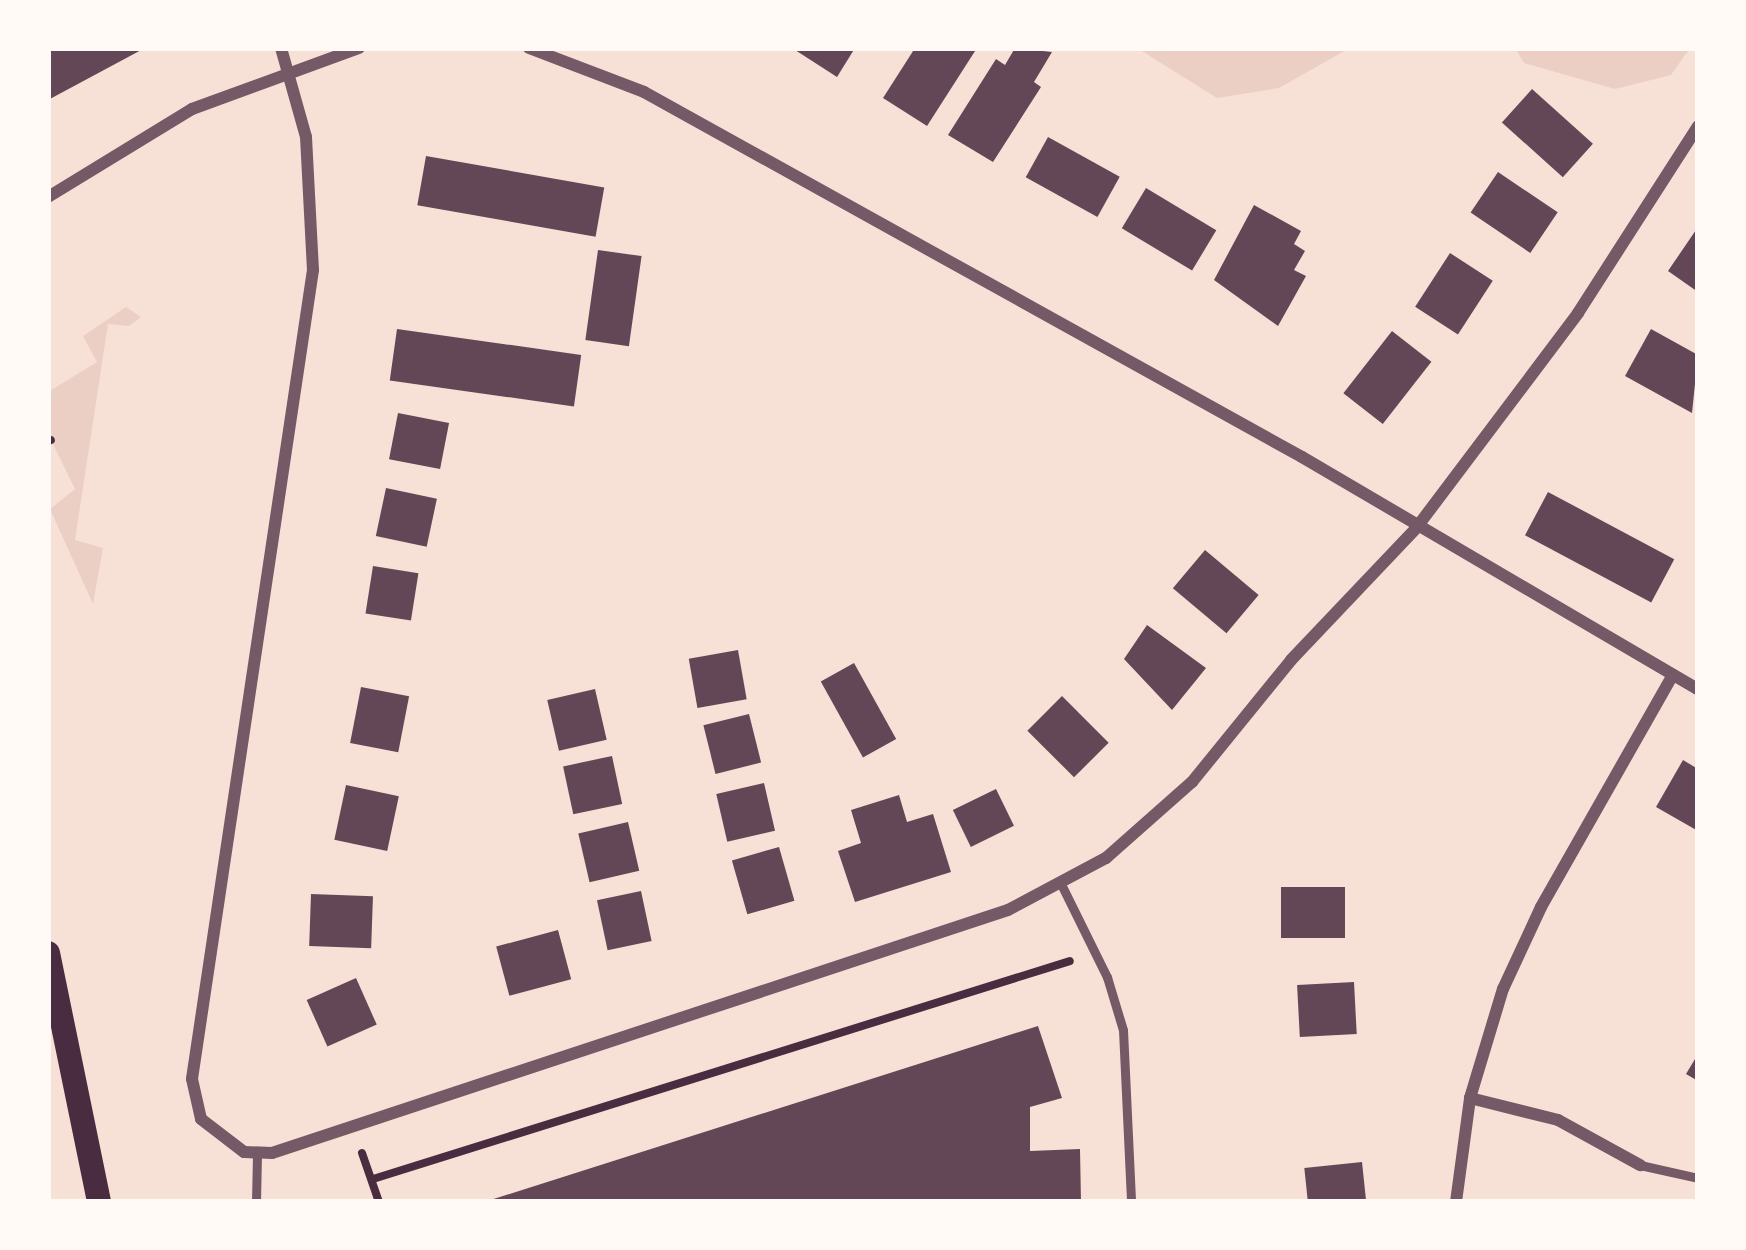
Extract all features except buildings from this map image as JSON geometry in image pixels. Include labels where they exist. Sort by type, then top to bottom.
[{"type":"main road","points":[[48,953],[98,1202]]},
{"type":"street","points":[[281,48],[315,203],[313,270],[192,1079],[209,1130],[256,1153],[986,918],[1062,886],[1154,821],[1417,527],[1578,313],[1698,126]]},
{"type":"street","points":[[48,197],[192,109],[286,70],[358,48]]},
{"type":"street","points":[[529,48],[660,101],[1698,688]]},
{"type":"street","points":[[1456,1202],[1470,1098],[1503,989],[1540,907],[1673,675]]},
{"type":"street","points":[[1470,1098],[1558,1120],[1640,1165]]},
{"type":"lane","points":[[1062,886],[1107,977],[1123,1030],[1131,1202]]},
{"type":"lane","points":[[256,1153],[256,1202]]},
{"type":"lane","points":[[1640,1165],[1698,1178]]},
{"type":"path","points":[[373,1179],[1070,962]]},
{"type":"path","points":[[362,1153],[379,1202]]},
{"type":"shaded area","points":[[1137,48],[1350,48],[1279,88],[1217,98]]},
{"type":"shaded area","points":[[1515,48],[1690,48],[1671,75],[1615,89],[1524,63]]},
{"type":"shaded area","points":[[126,307],[141,317],[129,326],[108,324],[75,540],[103,548],[93,604],[50,509],[75,489],[48,434],[48,392],[97,362],[83,336]]}]
